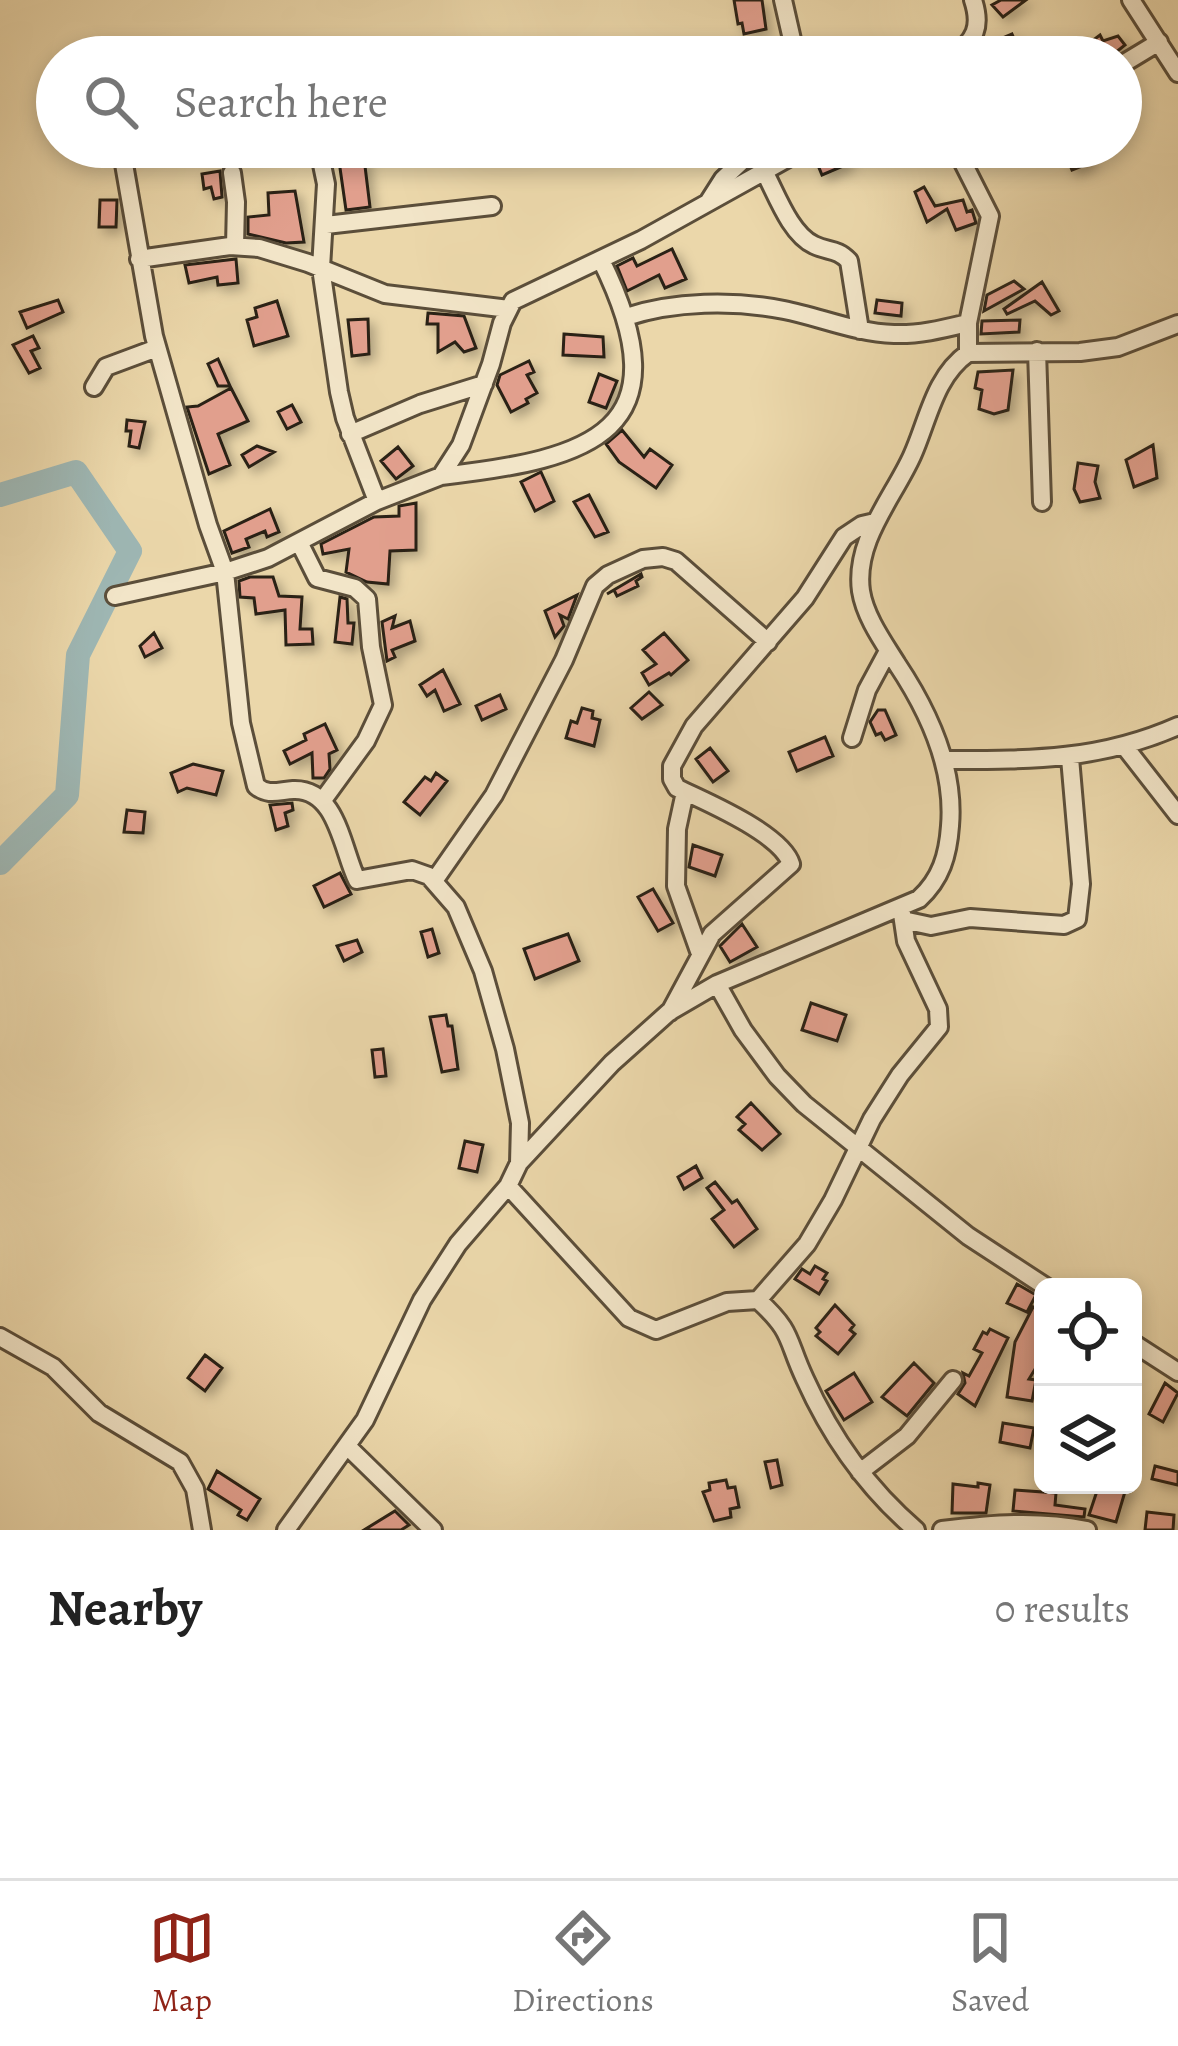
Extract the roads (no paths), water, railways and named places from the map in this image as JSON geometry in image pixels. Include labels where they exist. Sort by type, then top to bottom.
[{"type":"street","points":[[783,0],[791,36]]},
{"type":"street","points":[[973,0],[978,22],[975,36]]},
{"type":"street","points":[[1131,0],[1178,73]]},
{"type":"street","points":[[125,168],[158,348],[225,572],[241,723],[256,786],[266,793],[306,790],[323,800],[357,880],[412,870],[434,881],[456,908],[483,971],[520,1123],[519,1163]]},
{"type":"street","points":[[324,168],[326,225],[321,268],[339,392],[377,501]]},
{"type":"street","points":[[709,202],[735,168]]},
{"type":"street","points":[[441,476],[453,462],[513,301],[601,260],[770,168]]},
{"type":"street","points":[[966,168],[990,216],[968,323],[968,353]]},
{"type":"street","points":[[764,171],[807,241],[833,249],[849,261],[860,330]]},
{"type":"street","points":[[232,173],[235,246]]},
{"type":"street","points":[[326,225],[493,206]]},
{"type":"street","points":[[139,260],[235,246],[259,248],[385,294],[509,308]]},
{"type":"street","points":[[115,596],[225,572],[300,544],[377,501],[441,476],[550,460],[599,435],[621,413],[634,378],[626,317],[601,260]]},
{"type":"street","points":[[626,317],[649,309],[700,305],[752,306],[860,330],[916,334],[968,323]]},
{"type":"street","points":[[292,1527],[347,1447],[393,1366],[422,1300],[458,1244],[508,1186],[519,1163],[612,1063],[669,1012],[717,984],[902,914],[932,887],[944,863],[952,806],[944,760],[862,592],[875,522],[906,469],[946,374],[968,353],[1118,347],[1178,324]]},
{"type":"street","points":[[94,387],[110,364],[158,348]]},
{"type":"street","points":[[1037,351],[1042,502]]},
{"type":"street","points":[[350,434],[420,404],[484,384]]},
{"type":"street","points":[[669,1012],[712,934],[791,864],[777,845],[676,788],[672,766],[683,742],[805,598],[844,538],[875,522]]},
{"type":"street","points":[[300,544],[317,578],[355,588],[367,599],[371,647],[383,692],[380,717],[323,800]]},
{"type":"street","points":[[434,881],[494,795],[564,660],[595,586],[608,575],[643,559],[676,561],[768,643]]},
{"type":"street","points":[[852,738],[867,691],[889,651]]},
{"type":"street","points":[[944,760],[1070,758],[1125,747],[1178,725]]},
{"type":"street","points":[[1125,747],[1178,814]]},
{"type":"street","points":[[902,914],[920,925],[970,918],[1064,925],[1077,919],[1081,884],[1070,758]]},
{"type":"street","points":[[686,792],[676,829],[676,886],[700,951]]},
{"type":"street","points":[[508,1186],[628,1318],[645,1328],[656,1330],[728,1301],[758,1300],[807,1244],[900,1075],[939,1027],[938,1009],[906,941],[902,914]]},
{"type":"street","points":[[717,984],[777,1076],[857,1149],[968,1236],[1034,1279]]},
{"type":"street","points":[[758,1300],[790,1334],[805,1381],[860,1472],[916,1530]]},
{"type":"street","points":[[0,1337],[53,1367],[99,1413],[180,1462],[195,1489],[202,1530]]},
{"type":"street","points":[[1142,1349],[1178,1372]]},
{"type":"street","points":[[860,1472],[908,1436],[953,1380]]},
{"type":"street","points":[[347,1447],[433,1530]]},
{"type":"street","points":[[942,1530],[1051,1522],[1087,1530]]},
{"type":"waterway","points":[[0,495],[76,472],[130,551],[78,655],[67,795],[0,863]]}]
